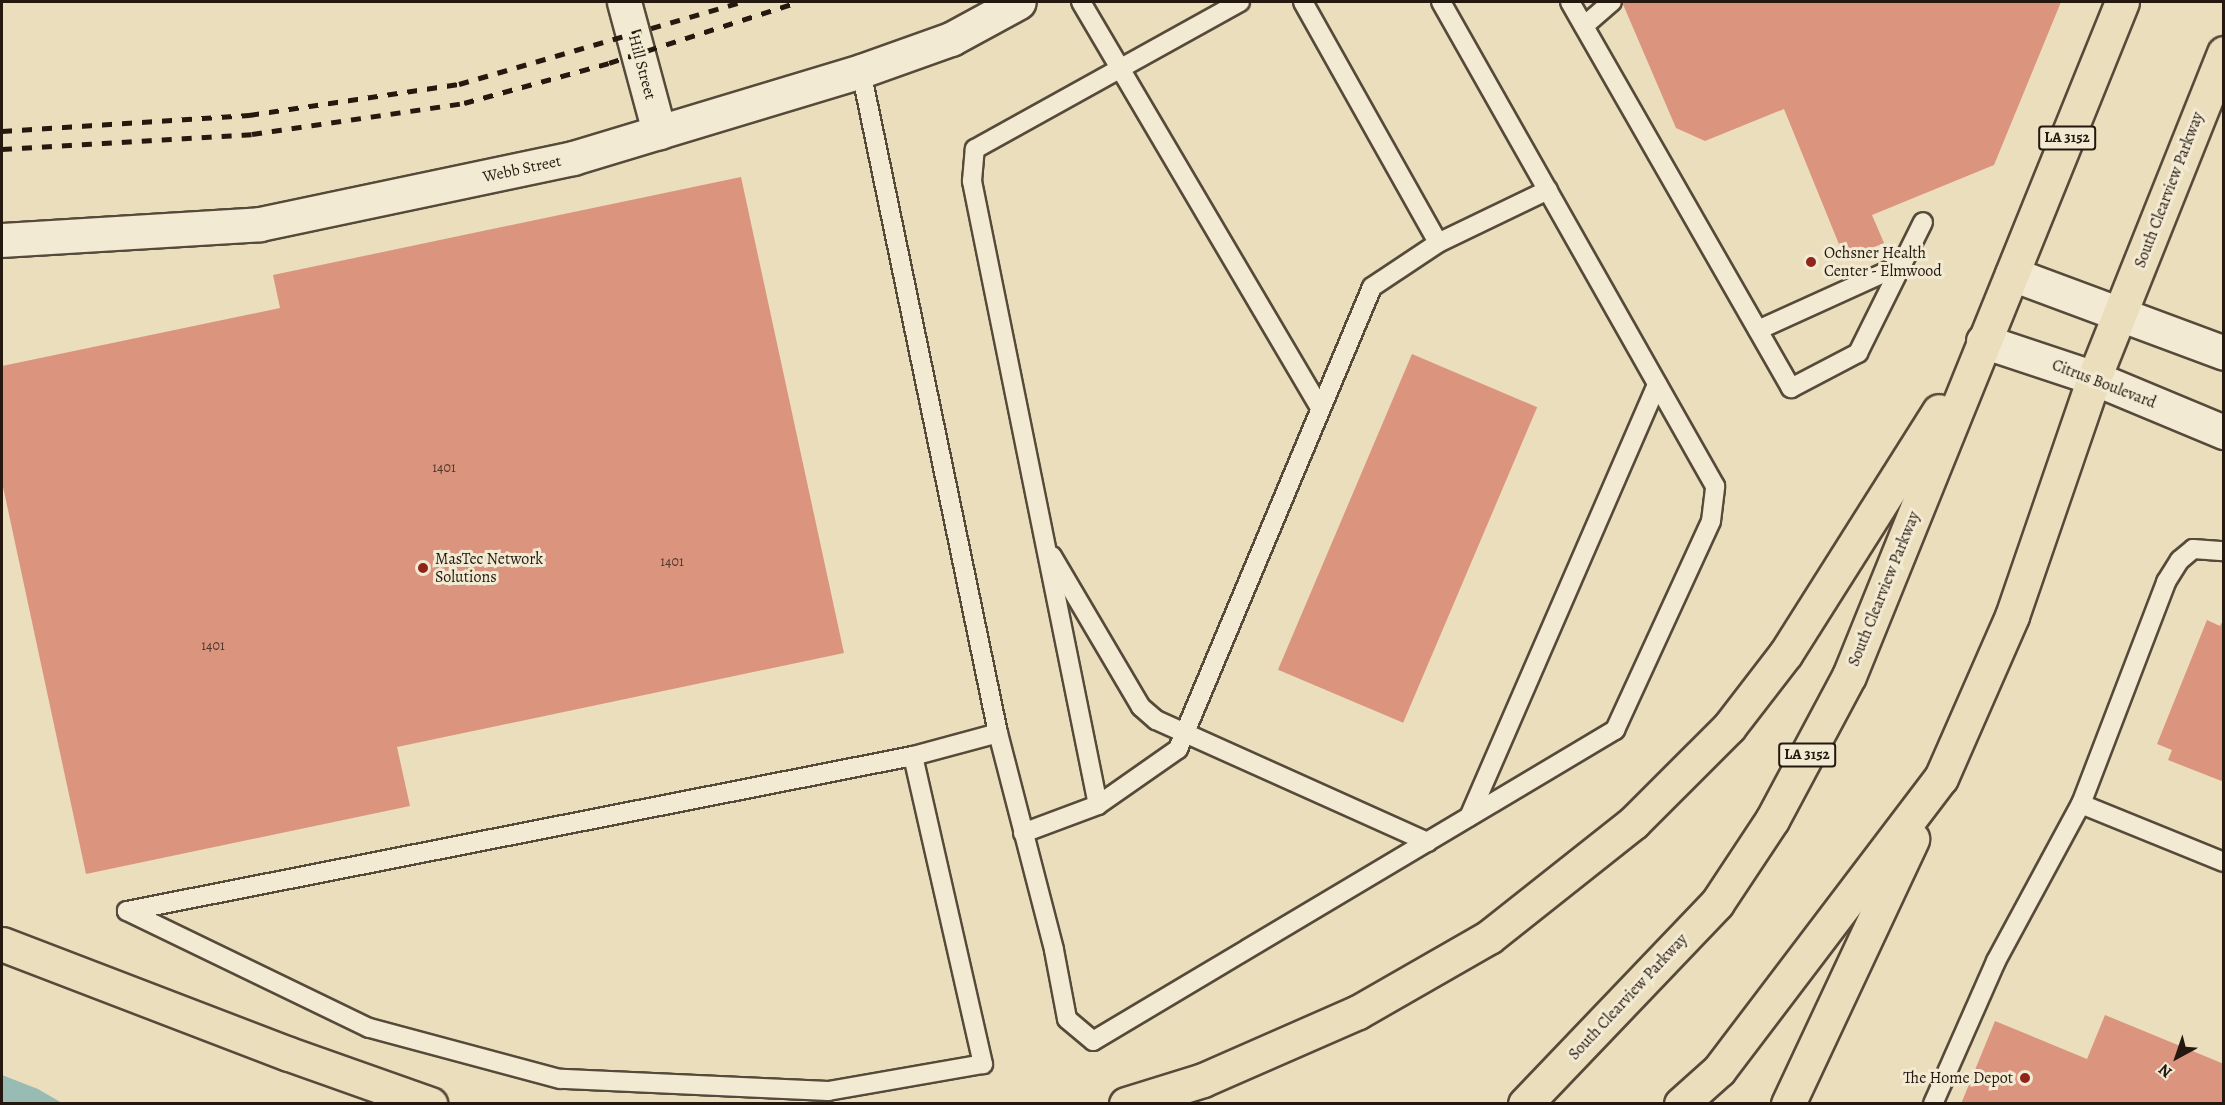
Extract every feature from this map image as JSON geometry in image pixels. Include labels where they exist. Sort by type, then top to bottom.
[{"type":"highway","name":"South Clearview Parkway","points":[[1525,1104],[1717,903],[1772,820],[1849,676],[2122,2]]},
{"type":"highway","name":"South Clearview Parkway","points":[[1681,1104],[1719,1070],[1941,778],[2012,616],[2094,378],[2223,53]]},
{"type":"highway","points":[[1126,1104],[1203,1080],[1358,1012],[1489,937],[1634,822],[1729,727],[1785,653],[1983,341]]},
{"type":"highway","points":[[1788,1104],[1941,778]]},
{"type":"highway","points":[[2,944],[289,1054],[430,1104]]},
{"type":"street","name":"Hill Street","points":[[624,2],[659,132]]},
{"type":"street","name":"Webb Street","points":[[2,240],[260,224],[573,158],[861,71],[951,39],[1019,2]]},
{"type":"street","points":[[2012,274],[2223,353]]},
{"type":"street","name":"Citrus Boulevard","points":[[1983,341],[2094,378],[2223,432]]},
{"type":"lane","points":[[1081,2],[1321,409]]},
{"type":"lane","points":[[1098,805],[972,181],[975,149],[1240,2]]},
{"type":"lane","points":[[1303,2],[1438,243]]},
{"type":"lane","points":[[861,71],[998,733],[1067,1019],[1094,1041],[1615,730],[1711,521],[1715,486],[1441,2]]},
{"type":"lane","points":[[1570,2],[1791,388],[1858,353],[1923,222]]},
{"type":"lane","points":[[1584,26],[1612,2]]},
{"type":"lane","points":[[1023,833],[1098,805],[1178,749],[1372,287],[1438,243],[1548,190]]},
{"type":"lane","points":[[1758,330],[1901,266]]},
{"type":"lane","points":[[1469,817],[1657,384]]},
{"type":"lane","points":[[1045,543],[1141,707],[1156,720],[1428,842]]},
{"type":"lane","points":[[1934,1104],[1996,961],[2081,804],[2166,582],[2180,560],[2193,549],[2223,551]]},
{"type":"lane","points":[[913,756],[983,1064],[828,1091],[560,1079],[369,1028],[127,911],[913,756],[998,733]]},
{"type":"lane","points":[[2081,804],[2223,862]]},
{"type":"water","points":[[2,1075],[38,1089],[62,1103],[2,1103]]},
{"type":"building","points":[[1622,2],[2061,2],[1994,165],[1872,215],[1884,243],[1845,259],[1784,109],[1705,141],[1676,128]]},
{"type":"building","name":"MasTec Network Solutions","points":[[741,177],[844,653],[397,747],[410,806],[86,874],[2,482],[2,366],[280,308],[273,275]]},
{"type":"building","points":[[1412,354],[1537,407],[1403,723],[1278,670]]},
{"type":"building","points":[[2224,619],[2224,782],[2168,760],[2172,750],[2157,744],[2207,620],[2220,626]]},
{"type":"building","points":[[2105,1015],[2224,1064],[2224,1104],[1961,1104],[1995,1021],[2087,1059]]},
{"type":"railway","points":[[2,131],[249,115],[459,84],[742,2]]},
{"type":"railway","points":[[2,149],[252,134],[464,103],[609,63],[798,2]]},
{"type":"place","name":"Ochsner Health Center - Elmwood","points":[[1811,262]]},
{"type":"place","name":"MasTec Network Solutions","points":[[423,568]]},
{"type":"place","name":"The Home Depot","points":[[2025,1078]]}]
